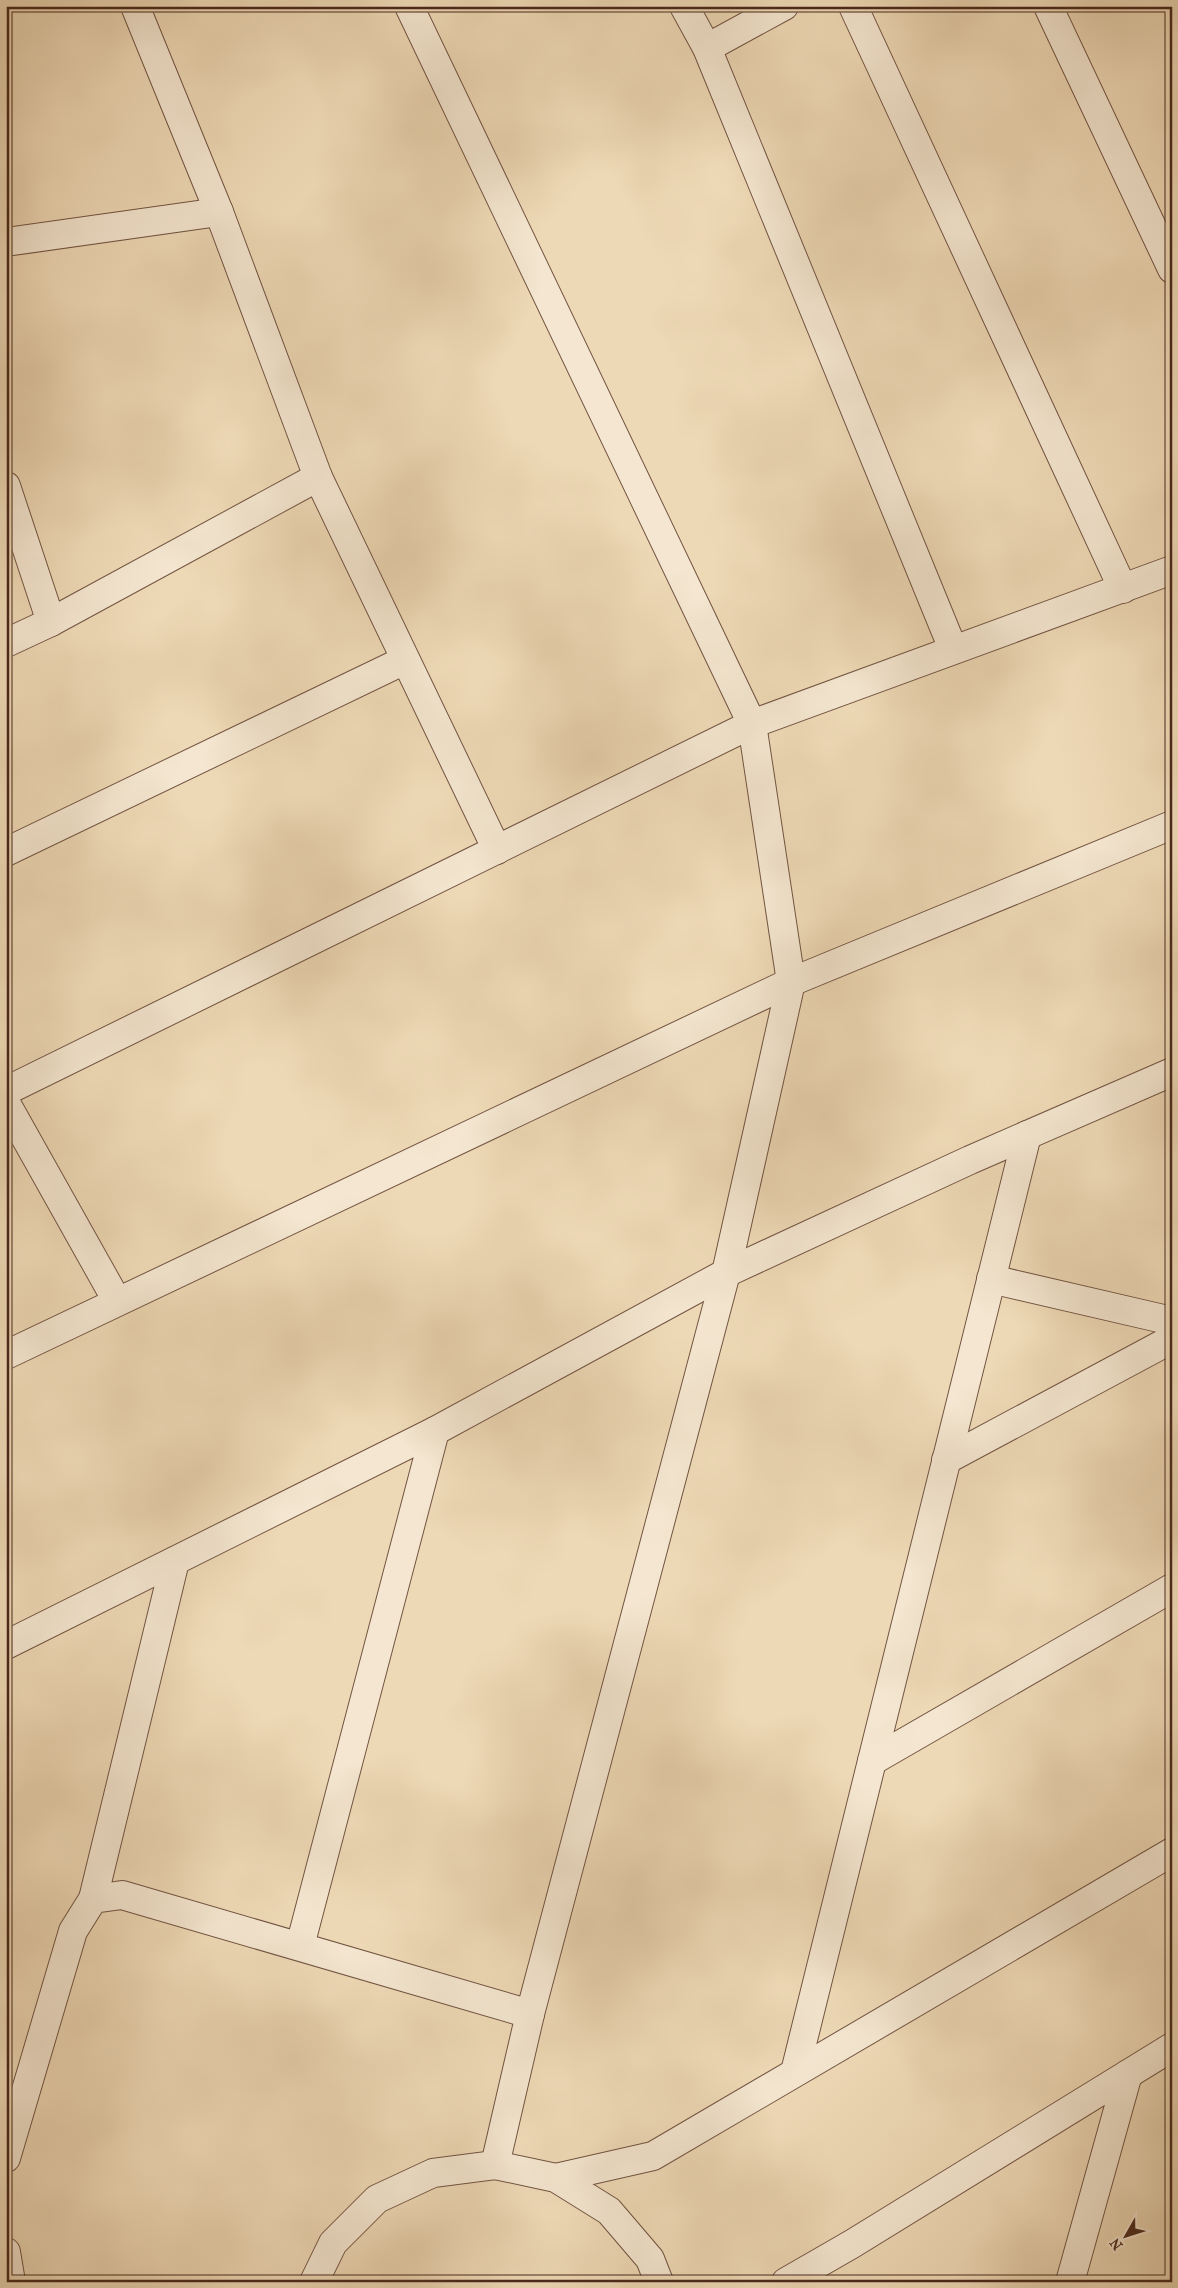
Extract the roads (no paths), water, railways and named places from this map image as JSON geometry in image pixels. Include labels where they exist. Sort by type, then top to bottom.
[{"type":"street","points":[[135,6],[219,212],[318,477],[497,850]]},
{"type":"street","points":[[684,6],[707,48],[952,649]]},
{"type":"street","points":[[707,48],[784,6]]},
{"type":"street","points":[[853,6],[1123,590]]},
{"type":"street","points":[[1048,6],[1172,269]]},
{"type":"street","points":[[410,7],[752,724],[792,982],[726,1273],[530,2014],[494,2165]]},
{"type":"street","points":[[6,242],[219,212]]},
{"type":"street","points":[[6,643],[51,622],[318,477]]},
{"type":"street","points":[[6,486],[51,622]]},
{"type":"street","points":[[6,1092],[752,724],[952,649],[1123,590],[1172,570]]},
{"type":"street","points":[[6,852],[405,660]]},
{"type":"street","points":[[6,1355],[792,982],[1172,826]]},
{"type":"street","points":[[6,1645],[435,1431],[726,1273],[1027,1135],[1165,1080]]},
{"type":"street","points":[[6,1103],[117,1301]]},
{"type":"street","points":[[795,2072],[1027,1135]]},
{"type":"street","points":[[991,1279],[1172,1321]]},
{"type":"street","points":[[946,1460],[1172,1339]]},
{"type":"street","points":[[300,1946],[435,1431]]},
{"type":"street","points":[[6,2158],[74,1931],[93,1899],[175,1561]]},
{"type":"street","points":[[872,1761],[1172,1588]]},
{"type":"street","points":[[556,2178],[653,2156],[1172,1852]]},
{"type":"street","points":[[93,1899],[122,1895],[530,2014]]},
{"type":"street","points":[[786,2282],[1172,2047]]},
{"type":"street","points":[[1070,2282],[1128,2074]]},
{"type":"street","points":[[314,2282],[333,2243],[377,2199],[433,2173],[494,2165],[556,2178],[609,2211],[650,2259],[659,2282]]},
{"type":"street","points":[[6,2252],[11,2282]]}]
